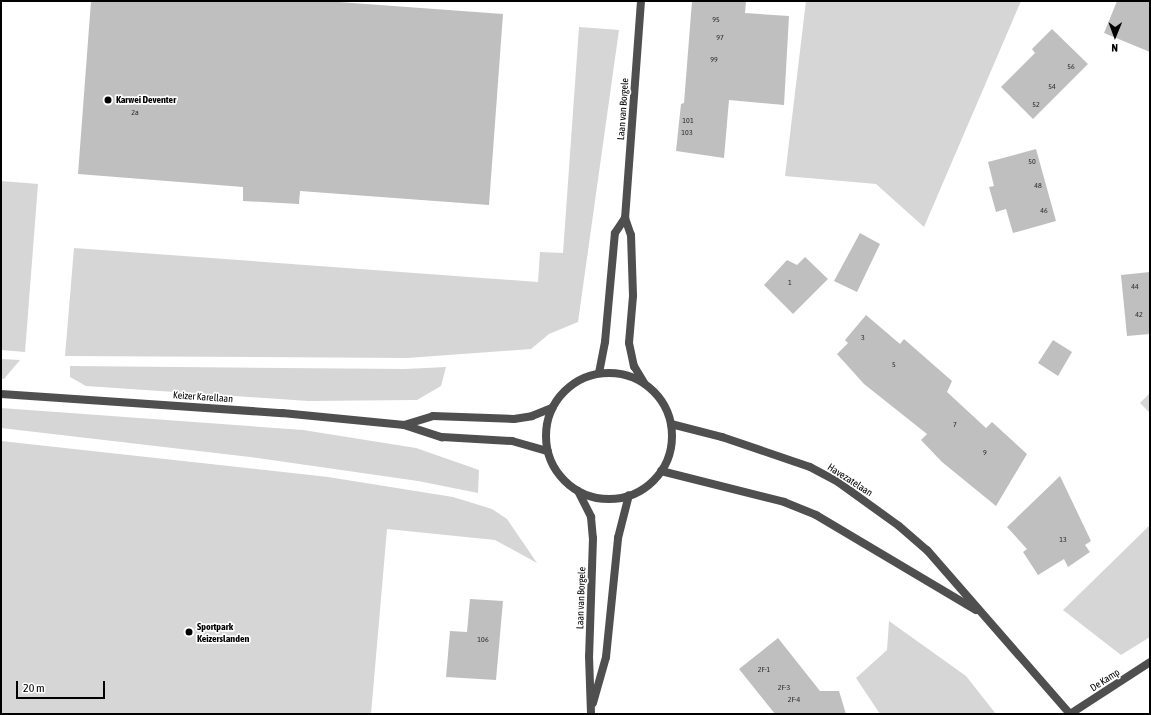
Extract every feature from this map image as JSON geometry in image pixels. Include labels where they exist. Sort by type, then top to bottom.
[{"type":"street","name":"Laan van Borgele","points":[[641,1],[625,218],[632,242],[633,296],[629,343],[634,366],[645,384]]},
{"type":"street","name":"Laan van Borgele","points":[[599,374],[605,342],[615,233],[625,218]]},
{"type":"street","points":[[599,374],[630,376],[645,384],[666,408],[671,424],[672,440],[668,456],[661,471],[647,485],[629,495],[602,498],[578,491],[558,474],[548,451],[547,423],[552,408],[571,385],[599,374]]},
{"type":"street","name":"Keizer Karellaan","points":[[1,394],[282,413],[404,425],[442,437],[512,441],[548,451]]},
{"type":"street","name":"Keizer Karellaan","points":[[404,425],[433,416],[514,419],[532,416],[552,408]]},
{"type":"street","name":"Havezatelaan","points":[[671,424],[781,455],[838,482],[899,526],[926,550],[1070,714]]},
{"type":"street","name":"Havezatelaan","points":[[661,471],[784,502],[816,515],[982,614]]},
{"type":"street","name":"Laan van Borgele","points":[[578,491],[591,517],[593,538],[589,656],[591,712]]},
{"type":"street","name":"Laan van Borgele","points":[[591,712],[606,657],[618,538],[629,495]]},
{"type":"street","name":"De Kamp","points":[[1070,714],[1150,662]]},
{"type":"shaded area","points":[[806,1],[1021,1],[924,227],[876,184],[785,176]]},
{"type":"shaded area","points":[[579,27],[619,30],[578,322],[549,334],[531,349],[407,358],[65,356],[74,248],[538,282],[540,252],[563,253]]},
{"type":"shaded area","points":[[1,181],[38,184],[25,352],[1,350]]},
{"type":"shaded area","points":[[1,359],[20,360],[4,379],[1,378]]},
{"type":"shaded area","points":[[70,366],[405,369],[446,367],[441,386],[417,400],[308,401],[86,386],[70,377]]},
{"type":"shaded area","points":[[1150,393],[1150,413],[1140,403]]},
{"type":"shaded area","points":[[1,408],[303,430],[416,448],[479,470],[478,493],[418,481],[250,457],[1,428]]},
{"type":"shaded area","name":"Sportpark Keizerslanden","points":[[1,441],[328,477],[453,497],[492,509],[507,519],[537,563],[495,540],[387,529],[371,714],[1,714]]},
{"type":"shaded area","points":[[1150,525],[1150,637],[1121,655],[1063,610]]},
{"type":"shaded area","points":[[889,621],[966,676],[996,714],[880,714],[856,678],[887,650]]},
{"type":"building","points":[[91,1],[325,1],[503,14],[489,205],[300,191],[299,204],[243,201],[243,187],[78,174]]},
{"type":"building","points":[[692,1],[746,1],[745,13],[789,16],[784,105],[729,100],[724,158],[676,151],[681,104],[684,103]]},
{"type":"building","points":[[1117,1],[1150,1],[1150,52],[1104,33]]},
{"type":"building","points":[[1052,29],[1088,64],[1033,119],[1001,87],[1035,53],[1032,49]]},
{"type":"building","points":[[1036,149],[1056,221],[1013,233],[1006,209],[996,212],[989,187],[994,186],[988,162]]},
{"type":"building","points":[[860,233],[880,244],[857,292],[834,281]]},
{"type":"building","points":[[805,257],[828,279],[793,314],[764,285],[787,260],[797,265]]},
{"type":"building","points":[[1150,272],[1150,334],[1127,336],[1121,275]]},
{"type":"building","points":[[866,315],[900,344],[904,339],[952,381],[947,392],[986,428],[992,422],[1027,454],[996,506],[942,462],[921,440],[927,434],[864,384],[837,354],[848,343],[845,340]]},
{"type":"building","points":[[1053,340],[1072,352],[1058,376],[1038,363]]},
{"type":"building","points":[[1060,476],[1091,541],[1085,545],[1090,552],[1068,567],[1064,559],[1038,575],[1023,552],[1027,549],[1007,527]]},
{"type":"building","points":[[470,599],[503,601],[496,680],[446,677],[450,631],[467,632]]},
{"type":"building","points":[[778,638],[820,691],[839,691],[846,714],[775,714],[739,669]]},
{"type":"place","name":"Karwei Deventer","points":[[108,100]]},
{"type":"place","name":"Sportpark Keizerslanden","points":[[189,632]]}]
